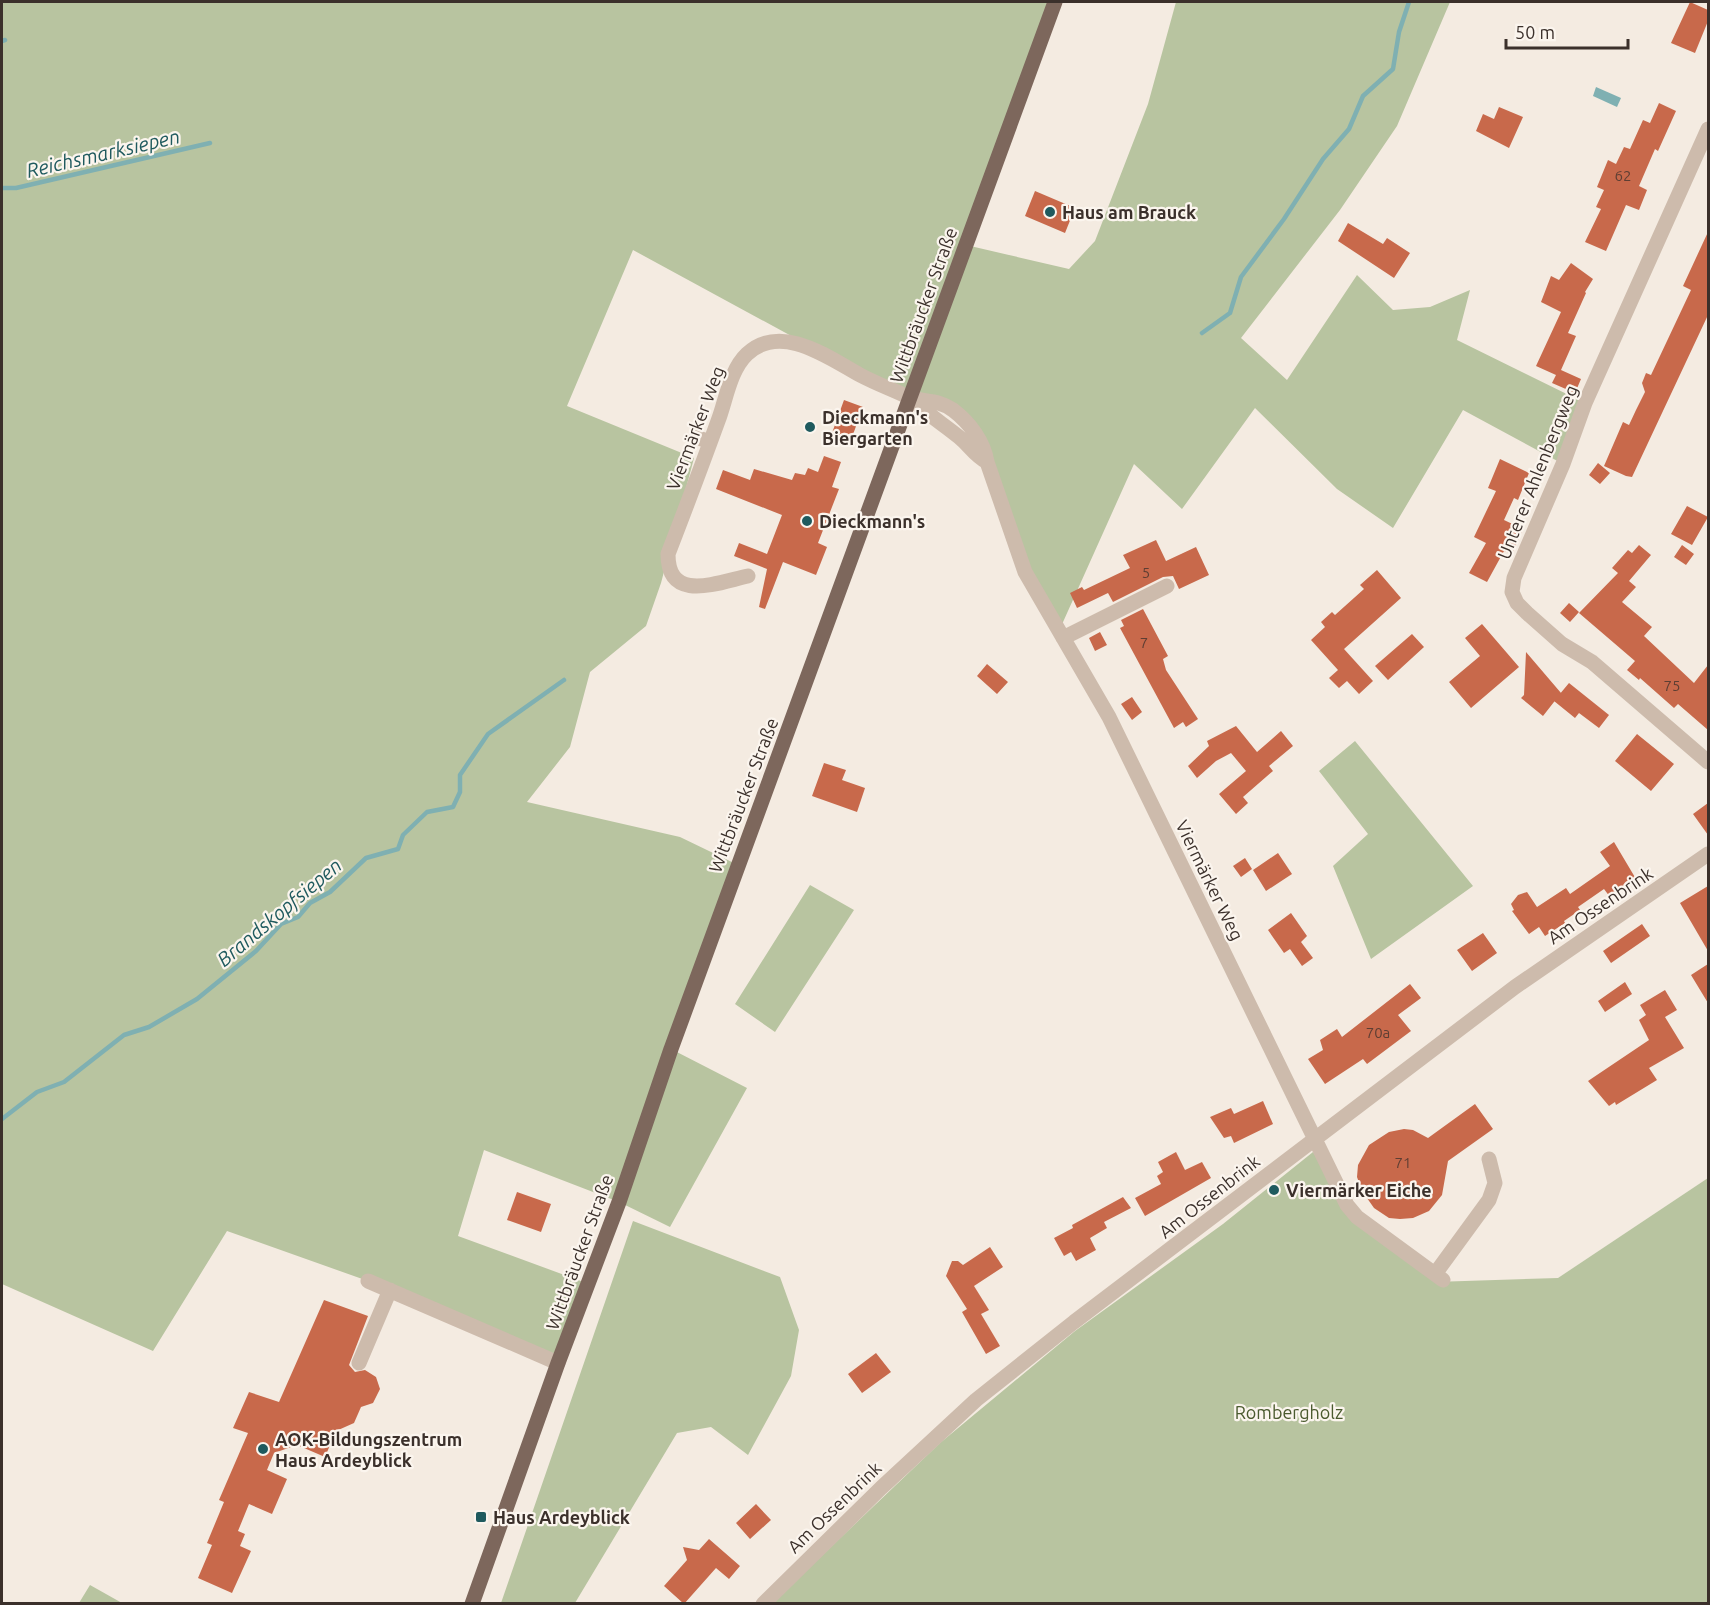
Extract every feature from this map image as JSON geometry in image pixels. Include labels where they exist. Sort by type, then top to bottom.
[{"type":"main road","name":"Wittbräucker Straße","points":[[472,1604],[558,1363],[602,1249],[670,1049],[1055,2]]},
{"type":"street","name":"Unterer Ahlenbergweg","points":[[1708,129],[1585,403],[1563,464],[1514,578],[1512,592],[1517,603],[1562,644],[1592,662],[1708,762]]},
{"type":"street","name":"Viermärker Weg","points":[[748,576],[691,587],[676,581],[668,571],[668,554],[703,440],[716,406],[748,353],[763,345],[793,342],[816,350],[863,377],[910,397],[942,402],[956,412],[976,434],[986,450],[987,462],[1025,572],[1109,717],[1352,1212],[1439,1277],[1490,1200],[1496,1183],[1490,1160]]},
{"type":"street","points":[[1063,638],[1167,586]]},
{"type":"street","name":"Am Ossenbrink","points":[[763,1604],[881,1488],[976,1400],[1074,1322],[1515,987],[1708,854]]},
{"type":"street","points":[[368,1281],[558,1363]]},
{"type":"street","points":[[359,1363],[390,1290]]},
{"type":"green space","points":[[2,2],[1055,2],[966,245],[1069,269],[1095,241],[1148,104],[1176,2],[1450,2],[1397,126],[1340,210],[1241,338],[1287,380],[1357,275],[1393,310],[1430,307],[1470,290],[1457,340],[1585,403],[1563,464],[1463,410],[1393,528],[1337,489],[1255,408],[1182,509],[1134,464],[1059,631],[1025,572],[976,434],[928,399],[817,350],[633,250],[567,406],[694,458],[661,583],[646,626],[590,672],[570,747],[527,802],[680,837],[738,865],[671,1049],[747,1088],[670,1227],[619,1202],[484,1150],[458,1236],[589,1284],[558,1363],[368,1281],[227,1231],[153,1351],[2,1284]]},
{"type":"green space","points":[[1355,741],[1473,886],[1371,959],[1333,866],[1368,834],[1319,771]]},
{"type":"green space","points":[[810,885],[854,910],[775,1032],[735,1004]]},
{"type":"green space","name":"Rombergholz","points":[[1313,1152],[1360,1217],[1434,1282],[1558,1278],[1708,1178],[1708,1603],[771,1604],[940,1443],[1075,1331],[1223,1224]]},
{"type":"green space","points":[[633,1221],[780,1277],[799,1330],[791,1376],[748,1455],[711,1427],[677,1433],[575,1603],[501,1603]]},
{"type":"green space","points":[[90,1585],[122,1603],[79,1603]]},
{"type":"water","points":[[1596,87],[1621,98],[1617,107],[1593,96]]},
{"type":"building","points":[[1690,2],[1708,10],[1708,21],[1695,53],[1671,43]]},
{"type":"building","points":[[1659,103],[1676,111],[1658,151],[1655,149],[1639,186],[1647,190],[1639,210],[1626,205],[1606,251],[1585,242],[1601,209],[1596,207],[1604,190],[1597,187],[1608,160],[1616,164],[1624,147],[1630,149],[1643,120],[1650,123]]},
{"type":"building","points":[[1499,107],[1523,117],[1509,148],[1476,131],[1483,114],[1494,119]]},
{"type":"building","name":"Haus am Brauck","points":[[1035,191],[1075,208],[1065,233],[1025,216]]},
{"type":"building","points":[[1348,223],[1383,244],[1387,238],[1410,253],[1394,278],[1338,241]]},
{"type":"building","points":[[1708,232],[1708,315],[1632,477],[1626,476],[1604,466],[1623,422],[1629,425],[1645,392],[1642,383],[1646,373],[1651,375],[1691,290],[1683,286]]},
{"type":"building","points":[[1571,263],[1593,279],[1568,333],[1576,336],[1561,370],[1581,379],[1575,393],[1552,383],[1556,375],[1536,366],[1561,312],[1541,302],[1551,276],[1559,280]]},
{"type":"building","points":[[844,400],[863,407],[851,440],[832,433]]},
{"type":"building","name":"Dieckmann's","points":[[824,456],[841,462],[832,487],[839,489],[818,543],[827,547],[816,575],[783,562],[765,609],[759,607],[767,569],[734,556],[739,543],[767,554],[782,515],[716,489],[723,470],[750,480],[754,469],[792,480],[795,473],[805,475],[808,468],[818,472]]},
{"type":"building","points":[[1500,459],[1529,473],[1518,500],[1514,498],[1504,520],[1523,529],[1512,554],[1504,551],[1487,582],[1469,573],[1486,543],[1474,537],[1496,491],[1488,488]]},
{"type":"building","points":[[1598,463],[1610,473],[1600,484],[1589,475]]},
{"type":"building","points":[[1687,506],[1708,517],[1692,545],[1671,534]]},
{"type":"building","points":[[1156,540],[1166,561],[1196,547],[1209,575],[1179,589],[1173,576],[1163,577],[1113,602],[1108,593],[1077,608],[1070,593],[1082,587],[1084,590],[1130,568],[1123,555]]},
{"type":"building","points":[[1639,545],[1651,555],[1629,581],[1636,587],[1622,602],[1652,627],[1644,636],[1694,683],[1708,665],[1708,730],[1678,704],[1674,708],[1640,678],[1639,680],[1627,670],[1635,661],[1579,613],[1618,573],[1612,568],[1628,550],[1632,553]]},
{"type":"building","points":[[1682,545],[1694,554],[1686,565],[1674,557]]},
{"type":"building","points":[[1377,570],[1401,598],[1344,649],[1373,681],[1359,694],[1347,681],[1339,688],[1329,678],[1338,670],[1311,640],[1325,627],[1321,622],[1332,612],[1335,615],[1364,589],[1360,585]]},
{"type":"building","points":[[1569,603],[1579,612],[1570,622],[1560,613]]},
{"type":"building","points":[[1143,609],[1168,656],[1163,659],[1166,670],[1198,719],[1186,727],[1183,722],[1174,728],[1120,628],[1124,626],[1121,620]]},
{"type":"building","points":[[1482,624],[1519,667],[1471,708],[1449,682],[1480,656],[1465,638]]},
{"type":"building","points":[[1100,632],[1107,645],[1095,651],[1089,638]]},
{"type":"building","points":[[1412,634],[1424,647],[1388,680],[1375,666]]},
{"type":"building","points":[[1526,652],[1561,693],[1543,716],[1521,698],[1524,695]]},
{"type":"building","points":[[987,664],[1008,682],[997,694],[977,676]]},
{"type":"building","points":[[1569,683],[1609,715],[1599,728],[1579,713],[1575,718],[1554,701]]},
{"type":"building","points":[[1132,697],[1142,712],[1132,720],[1121,704]]},
{"type":"building","points":[[1236,726],[1257,752],[1281,731],[1293,746],[1269,766],[1273,771],[1243,797],[1248,803],[1236,814],[1219,794],[1246,771],[1231,753],[1216,761],[1197,778],[1188,766],[1209,746],[1207,741]]},
{"type":"building","points":[[1637,734],[1674,764],[1651,791],[1615,761]]},
{"type":"building","points":[[824,763],[846,770],[842,780],[865,788],[857,812],[812,796]]},
{"type":"building","points":[[1708,803],[1708,835],[1693,814]]},
{"type":"building","points":[[1614,842],[1636,879],[1610,897],[1604,889],[1578,907],[1580,910],[1564,921],[1565,923],[1545,936],[1539,927],[1529,934],[1512,911],[1514,910],[1511,904],[1518,895],[1527,892],[1537,907],[1566,888],[1570,894],[1610,866],[1600,852]]},
{"type":"building","points":[[1278,853],[1292,874],[1266,891],[1253,870]]},
{"type":"building","points":[[1245,858],[1252,869],[1241,877],[1233,866]]},
{"type":"building","points":[[1708,886],[1708,951],[1680,903]]},
{"type":"building","points":[[1291,913],[1307,936],[1301,942],[1313,958],[1302,966],[1290,949],[1284,953],[1268,930]]},
{"type":"building","points":[[1642,924],[1650,936],[1611,963],[1603,951]]},
{"type":"building","points":[[1483,933],[1497,953],[1472,971],[1457,950]]},
{"type":"building","points":[[1708,964],[1708,1003],[1691,975]]},
{"type":"building","points":[[1625,982],[1632,994],[1605,1012],[1598,1001]]},
{"type":"building","points":[[1410,984],[1421,998],[1398,1015],[1411,1031],[1367,1064],[1363,1059],[1325,1084],[1308,1059],[1323,1050],[1320,1040],[1337,1029],[1342,1037]]},
{"type":"building","points":[[1665,990],[1677,1010],[1665,1017],[1684,1048],[1649,1068],[1657,1080],[1616,1105],[1615,1102],[1609,1106],[1588,1081],[1649,1040],[1639,1020],[1646,1015],[1640,1005]]},
{"type":"building","points":[[1263,1101],[1273,1124],[1234,1143],[1231,1136],[1224,1138],[1210,1117],[1231,1108],[1234,1114]]},
{"type":"building","points":[[1475,1104],[1493,1129],[1448,1161],[1442,1195],[1429,1211],[1413,1218],[1400,1219],[1389,1218],[1374,1208],[1362,1191],[1357,1177],[1358,1165],[1369,1145],[1389,1132],[1404,1129],[1413,1130],[1428,1138]]},
{"type":"building","points":[[1176,1152],[1185,1170],[1202,1162],[1211,1178],[1145,1216],[1135,1198],[1161,1184],[1157,1176],[1163,1172],[1158,1162]]},
{"type":"building","points":[[517,1192],[551,1204],[541,1232],[507,1220]]},
{"type":"building","points":[[1123,1197],[1131,1208],[1104,1222],[1107,1228],[1090,1238],[1096,1250],[1076,1261],[1071,1252],[1064,1256],[1054,1238],[1073,1228],[1072,1225]]},
{"type":"building","points":[[990,1247],[1003,1267],[974,1286],[989,1310],[981,1314],[1000,1346],[986,1354],[962,1312],[967,1309],[946,1276],[952,1261],[958,1261],[963,1265]]},
{"type":"building","name":"AOK-Bildungszentrum Haus Ardeyblick","points":[[324,1300],[368,1316],[349,1365],[355,1372],[365,1370],[376,1377],[380,1389],[373,1403],[361,1407],[354,1423],[336,1431],[325,1457],[297,1445],[274,1453],[267,1470],[287,1479],[272,1514],[249,1504],[238,1531],[245,1534],[240,1546],[251,1551],[232,1593],[198,1578],[212,1545],[207,1543],[224,1502],[219,1500],[248,1433],[233,1428],[249,1392],[279,1402]]},
{"type":"building","points":[[876,1353],[891,1372],[862,1393],[848,1374]]},
{"type":"building","points":[[756,1504],[771,1520],[750,1539],[736,1523]]},
{"type":"building","points":[[709,1539],[740,1566],[729,1579],[716,1568],[684,1604],[664,1586],[687,1560],[683,1547],[699,1550]]},
{"type":"waterway","points":[[1202,333],[1230,313],[1241,277],[1284,219],[1323,159],[1349,129],[1363,96],[1393,69],[1399,32],[1409,2]]},
{"type":"waterway","name":"Reichsmarksiepen","points":[[2,188],[16,188],[210,143]]},
{"type":"waterway","name":"Brandskopfsiepen","points":[[2,1119],[37,1092],[64,1082],[124,1035],[149,1027],[197,999],[256,951],[281,924],[298,917],[310,903],[330,892],[366,858],[398,849],[403,835],[427,812],[453,807],[460,792],[460,775],[488,734],[564,680]]},
{"type":"place","name":"Haus am Brauck","points":[[1050,212]]},
{"type":"place","name":"Dieckmann's Biergarten","points":[[810,427]]},
{"type":"place","name":"Dieckmann's","points":[[807,521]]},
{"type":"place","name":"Viermärker Eiche","points":[[1274,1190]]},
{"type":"place","name":"AOK-Bildungszentrum Haus Ardeyblick","points":[[263,1449]]},
{"type":"place","name":"Haus Ardeyblick","points":[[481,1517]]}]
